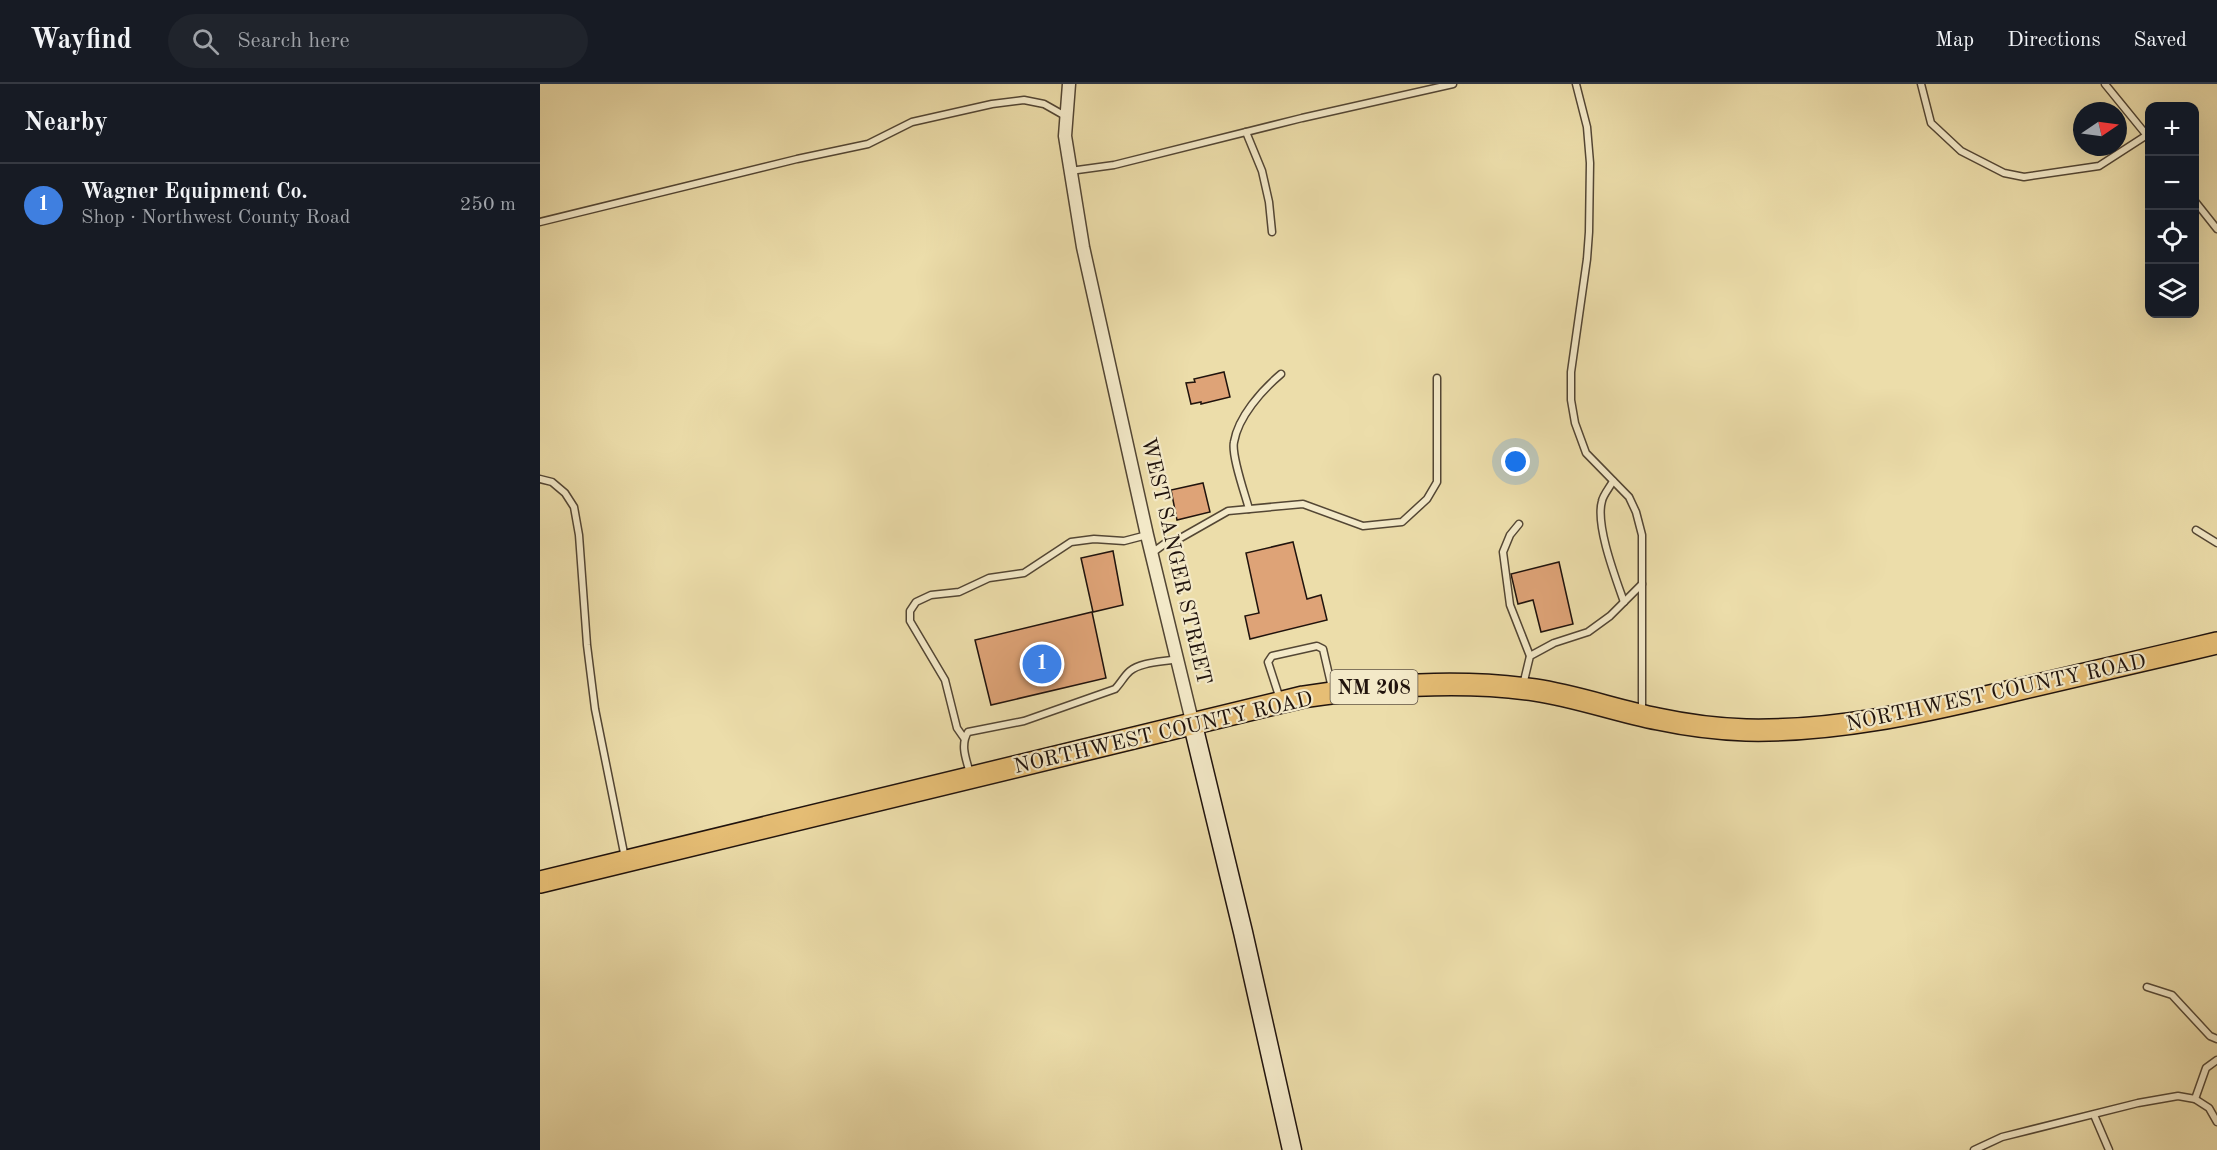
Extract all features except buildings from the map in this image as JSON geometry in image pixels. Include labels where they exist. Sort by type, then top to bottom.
[{"type":"highway","name":"NORTHWEST COUNTY ROAD","points":[[540,882],[1281,703],[1333,693],[1392,685],[1490,685],[1538,690],[1642,716],[1694,725],[1745,730],[1810,729],[1912,714],[2217,643]]},
{"type":"main road","name":"WEST SANGER STREET","points":[[1193,725],[1292,1150]]},
{"type":"street","name":"WEST SANGER STREET","points":[[1068,85],[1065,136],[1083,247],[1146,535],[1193,725]]},
{"type":"lane","points":[[1069,171],[1125,163],[1246,132],[1453,84]]},
{"type":"lane","points":[[1576,84],[1587,127],[1590,163],[1589,232],[1571,372],[1570,399],[1575,423],[1586,453],[1629,498],[1636,512],[1642,535],[1642,716]]},
{"type":"lane","points":[[1921,84],[1931,123],[1961,151],[2004,173],[2024,177],[2099,166],[2145,139]]},
{"type":"lane","points":[[2105,84],[2145,133]]},
{"type":"lane","points":[[540,222],[797,159],[868,144],[912,122],[992,104],[1024,100],[1044,104],[1067,117]]},
{"type":"lane","points":[[1246,132],[1262,171],[1269,202],[1272,232]]},
{"type":"lane","points":[[2199,206],[2217,229]]},
{"type":"lane","points":[[1249,509],[1233,443],[1244,417],[1263,389],[1281,374]]},
{"type":"lane","points":[[1151,553],[1167,542],[1176,540],[1228,512],[1249,509],[1303,504],[1364,526],[1402,522],[1427,499],[1437,482],[1437,378]]},
{"type":"lane","points":[[540,479],[552,482],[565,494],[574,507],[579,535],[587,645],[595,709],[626,861]]},
{"type":"lane","points":[[1613,481],[1601,502],[1602,527],[1609,559],[1624,602]]},
{"type":"lane","points":[[1519,525],[1510,535],[1503,552],[1510,605],[1530,656],[1522,688]]},
{"type":"lane","points":[[2196,530],[2217,543]]},
{"type":"lane","points":[[964,738],[957,728],[945,680],[910,621],[910,611],[916,602],[931,596],[959,592],[989,578],[1024,573],[1071,542],[1094,539],[1124,541],[1146,535]]},
{"type":"lane","points":[[1530,656],[1554,643],[1588,632],[1610,616],[1642,584]]},
{"type":"lane","points":[[1281,703],[1268,662],[1272,656],[1317,646],[1323,649],[1333,693]]},
{"type":"lane","points":[[971,778],[963,750],[964,738],[968,732],[1024,721],[1114,688],[1122,683],[1129,671],[1138,666],[1177,659]]},
{"type":"lane","points":[[2147,987],[2172,995],[2210,1036],[2217,1039]]},
{"type":"lane","points":[[2195,1099],[2206,1068],[2217,1060]]},
{"type":"lane","points":[[1974,1150],[2002,1137],[2138,1103],[2178,1096],[2195,1099],[2209,1108],[2217,1122]]},
{"type":"lane","points":[[2094,1115],[2109,1150]]},
{"type":"place","name":"Wagner Equipment Co.","points":[[1042,664]]}]
